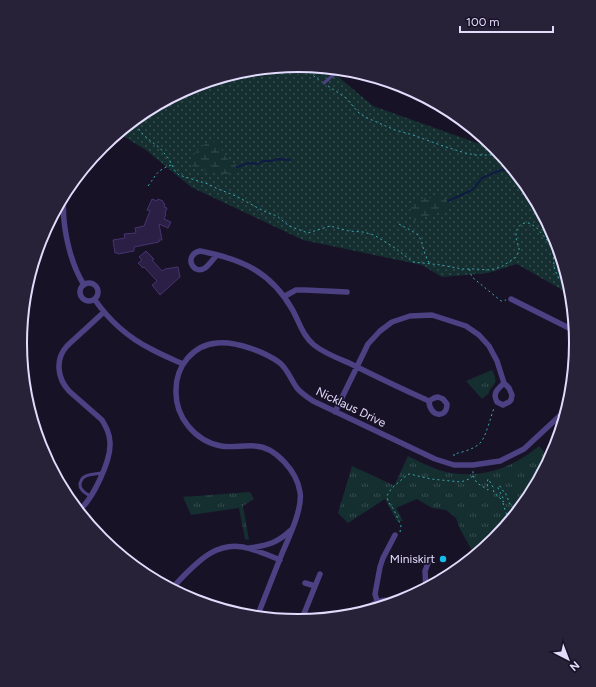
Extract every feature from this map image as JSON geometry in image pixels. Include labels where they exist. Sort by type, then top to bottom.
[{"type":"street","points":[[64,206],[68,242],[84,285]]},
{"type":"street","points":[[217,256],[237,260],[261,273],[285,296],[304,333],[311,342],[321,350],[429,401]]},
{"type":"street","points":[[89,283],[97,287],[98,296],[95,300],[90,302],[82,298],[80,293],[81,288],[84,285],[89,283]]},
{"type":"street","points":[[285,296],[296,290],[347,292]]},
{"type":"street","points":[[511,299],[568,328]]},
{"type":"street","points":[[95,300],[104,312],[133,338],[183,364]]},
{"type":"street","points":[[82,507],[90,496],[102,473],[110,449],[108,431],[97,415],[64,386],[59,369],[61,356],[68,346],[104,312]]},
{"type":"street","points":[[335,412],[368,344],[380,331],[392,322],[410,316],[432,315],[466,326],[479,335],[489,346],[497,361],[504,383]]},
{"type":"street","name":"Nicklaus Drive","points":[[258,611],[299,513],[301,493],[296,477],[285,463],[270,450],[256,446],[223,446],[208,443],[197,436],[187,425],[180,412],[176,397],[176,384],[178,374],[183,364],[189,356],[198,349],[218,342],[231,343],[254,349],[281,364],[297,388],[304,396],[313,402],[435,459],[454,465],[472,465],[500,461],[524,449],[559,417]]},
{"type":"street","points":[[250,548],[263,546],[274,542],[280,539],[293,527]]},
{"type":"street","points":[[377,601],[375,594],[380,567],[383,558],[397,535]]},
{"type":"street","points":[[175,585],[207,554],[228,547],[238,546],[250,548],[280,560]]},
{"type":"street","points":[[426,582],[426,571],[430,558]]},
{"type":"street","points":[[304,614],[320,574]]},
{"type":"street","points":[[305,583],[315,586]]},
{"type":"street","points":[[374,603],[377,601],[384,600]]},
{"type":"lane","points":[[324,83],[333,75]]},
{"type":"lane","points":[[90,496],[81,489],[81,480],[85,476],[102,473]]},
{"type":"path","points":[[310,73],[346,98],[358,112],[365,117],[395,130],[465,153],[493,156]]},
{"type":"path","points":[[137,126],[148,139],[160,148],[179,175],[208,184],[236,196],[266,212],[277,216],[289,226],[308,233],[330,226],[349,231],[363,232],[374,235],[395,248],[413,262],[441,264],[462,269],[490,270],[501,267],[512,261],[516,258],[519,251],[516,231],[521,224],[525,223],[529,223],[536,227],[547,240],[552,249]]},
{"type":"path","points":[[148,186],[159,171],[172,165]]},
{"type":"path","points":[[399,224],[412,230],[418,235],[429,263]]},
{"type":"path","points":[[553,252],[554,267],[557,275],[562,280]]},
{"type":"path","points":[[469,269],[472,277],[502,301],[511,299]]},
{"type":"path","points":[[456,456],[454,456],[454,454],[473,447],[482,441],[494,405]]},
{"type":"path","points":[[472,468],[473,476],[477,483],[488,490],[488,479],[493,487],[494,493],[503,502]]},
{"type":"path","points":[[397,535],[401,526],[388,501],[387,496],[392,488],[407,475],[414,475],[431,480],[460,482],[473,476]]},
{"type":"path","points":[[507,515],[504,501],[498,486],[505,492],[510,504],[513,507]]},
{"type":"green space","points":[[298,72],[337,76],[373,106],[481,144],[490,152],[513,179],[533,208],[555,256],[564,291],[517,264],[488,273],[442,277],[422,265],[303,240],[191,187],[146,150],[124,136],[147,118],[178,100],[194,93],[228,82],[263,75]]},
{"type":"green space","points":[[213,141],[219,145],[226,158],[237,167],[232,173],[217,174],[192,166],[190,161],[194,154],[202,146]]},
{"type":"green space","points":[[435,196],[447,199],[451,204],[450,208],[417,221],[413,221],[410,211],[413,201]]},
{"type":"green space","points":[[492,370],[495,377],[494,385],[489,393],[482,399],[466,381]]},
{"type":"green space","points":[[539,446],[545,453],[533,479],[513,508],[490,535],[472,551],[460,529],[456,518],[446,510],[432,508],[417,499],[396,508],[403,521],[397,521],[385,499],[348,523],[338,513],[352,466],[393,485],[395,484],[408,456],[439,470],[453,473],[479,474],[504,467],[528,454]]},
{"type":"green space","points":[[250,492],[254,499],[243,506],[249,540],[245,539],[239,508],[191,515],[183,497]]},
{"type":"building","points":[[152,199],[163,201],[165,204],[164,207],[167,208],[164,219],[171,222],[168,228],[159,224],[162,240],[159,240],[159,242],[134,247],[134,251],[118,254],[115,253],[113,240],[125,238],[124,234],[136,233],[135,228],[144,226],[150,211],[147,210]]},
{"type":"building","points":[[146,251],[154,259],[152,260],[162,271],[165,269],[178,267],[180,277],[160,295],[152,285],[157,281],[144,267],[143,268],[138,263],[142,260],[139,257]]},
{"type":"waterway","points":[[237,167],[249,163],[258,164],[263,161],[278,159],[290,160]]},
{"type":"waterway","points":[[448,201],[473,189],[482,178],[506,170]]},
{"type":"place","name":"Miniskirt","points":[[443,559]]}]
